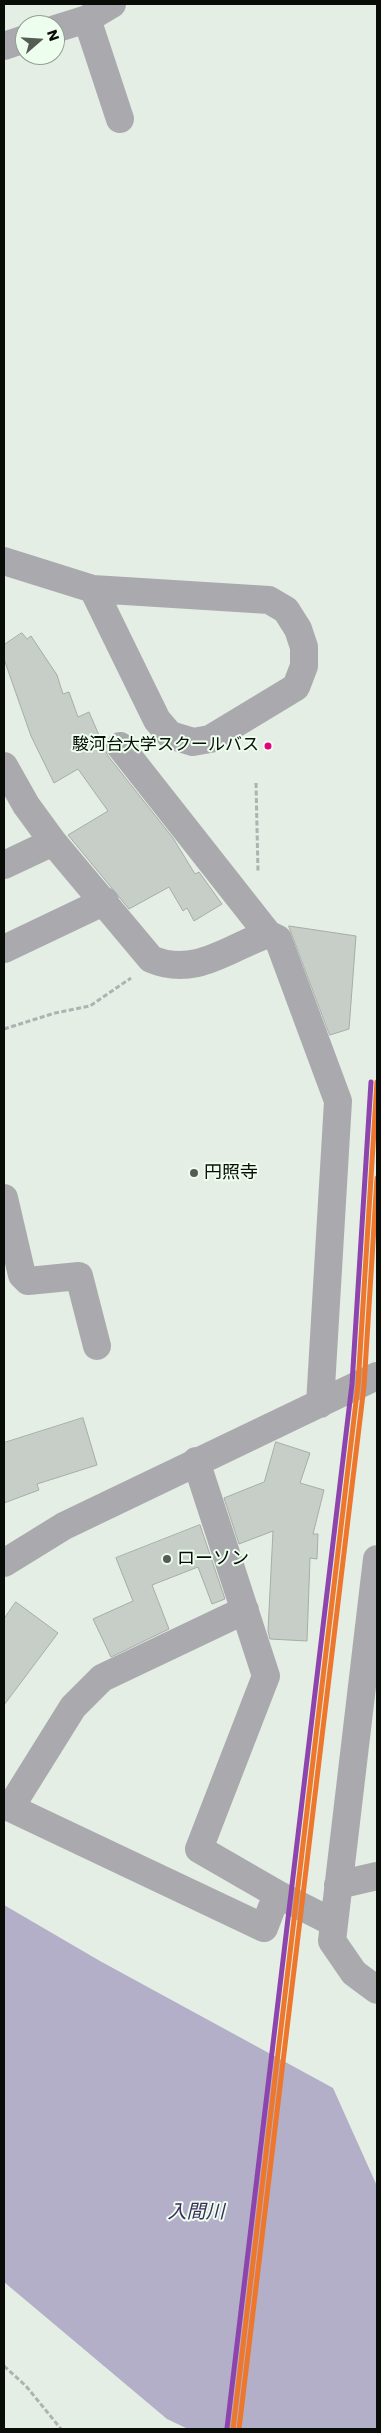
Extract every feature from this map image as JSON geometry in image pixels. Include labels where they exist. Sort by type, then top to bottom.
[{"type":"street","points":[[65,26],[87,19],[112,4]]},
{"type":"street","points":[[87,19],[120,118]]},
{"type":"street","points":[[4,561],[93,589],[269,600],[286,610],[298,629],[304,647],[304,666],[296,687],[210,739],[193,742],[170,736],[157,720],[93,589]]},
{"type":"street","points":[[120,746],[268,934],[278,939],[338,1101],[320,1404]]},
{"type":"street","points":[[4,766],[26,805],[53,842],[151,959],[193,964],[205,962],[268,934]]},
{"type":"street","points":[[4,865],[53,842]]},
{"type":"street","points":[[4,949],[105,902]]},
{"type":"street","points":[[4,1198],[22,1275],[28,1281],[79,1276],[98,1346]]},
{"type":"street","points":[[4,1563],[64,1526],[196,1461],[377,1376]]},
{"type":"street","points":[[196,1461],[266,1676],[199,1849],[278,1894],[334,1922]]},
{"type":"street","points":[[377,1560],[369,1698],[338,1885],[332,1941],[354,1973],[377,1990]]},
{"type":"street","points":[[245,1610],[102,1678],[74,1707],[7,1807],[264,1928],[278,1894]]},
{"type":"street","points":[[338,1885],[377,1876]]},
{"type":"path","points":[[256,783],[258,874]]},
{"type":"path","points":[[4,1029],[55,1013],[90,1006],[157,961]]},
{"type":"path","points":[[4,2366],[26,2386],[61,2429]]},
{"type":"water","name":"入間川","points":[[4,1905],[100,1961],[333,2088],[377,2186],[377,2429],[188,2429],[167,2419],[4,2282]]},
{"type":"building","points":[[22,633],[27,639],[31,636],[57,675],[63,694],[69,692],[78,717],[89,712],[108,756],[173,838],[195,874],[199,872],[222,904],[194,921],[187,908],[183,911],[169,887],[129,909],[68,835],[108,811],[78,769],[54,783],[31,736],[4,659],[4,645]]},
{"type":"building","points":[[289,926],[356,936],[349,1029],[330,1035]]},
{"type":"building","points":[[83,1418],[97,1465],[37,1484],[39,1490],[4,1503],[4,1443]]},
{"type":"building","points":[[276,1442],[310,1453],[300,1483],[324,1490],[313,1534],[318,1534],[317,1559],[310,1558],[307,1641],[270,1639],[268,1631],[273,1531],[239,1544],[224,1498],[264,1482]]},
{"type":"building","points":[[200,1525],[225,1599],[212,1604],[198,1567],[152,1585],[169,1629],[111,1657],[93,1619],[133,1601],[116,1558]]},
{"type":"building","points":[[16,1602],[58,1633],[4,1705],[4,1619]]},
{"type":"transit line","points":[[227,2428],[352,1384],[371,1082]]},
{"type":"transit line","points":[[233,2429],[358,1385],[377,1082]]},
{"type":"transit line","points":[[239,2429],[364,1386],[377,1178]]},
{"type":"place","name":"駿河台大学スクールバス","points":[[268,746]]},
{"type":"place","name":"円照寺","points":[[194,1173]]},
{"type":"place","name":"ローソン","points":[[167,1559]]}]
